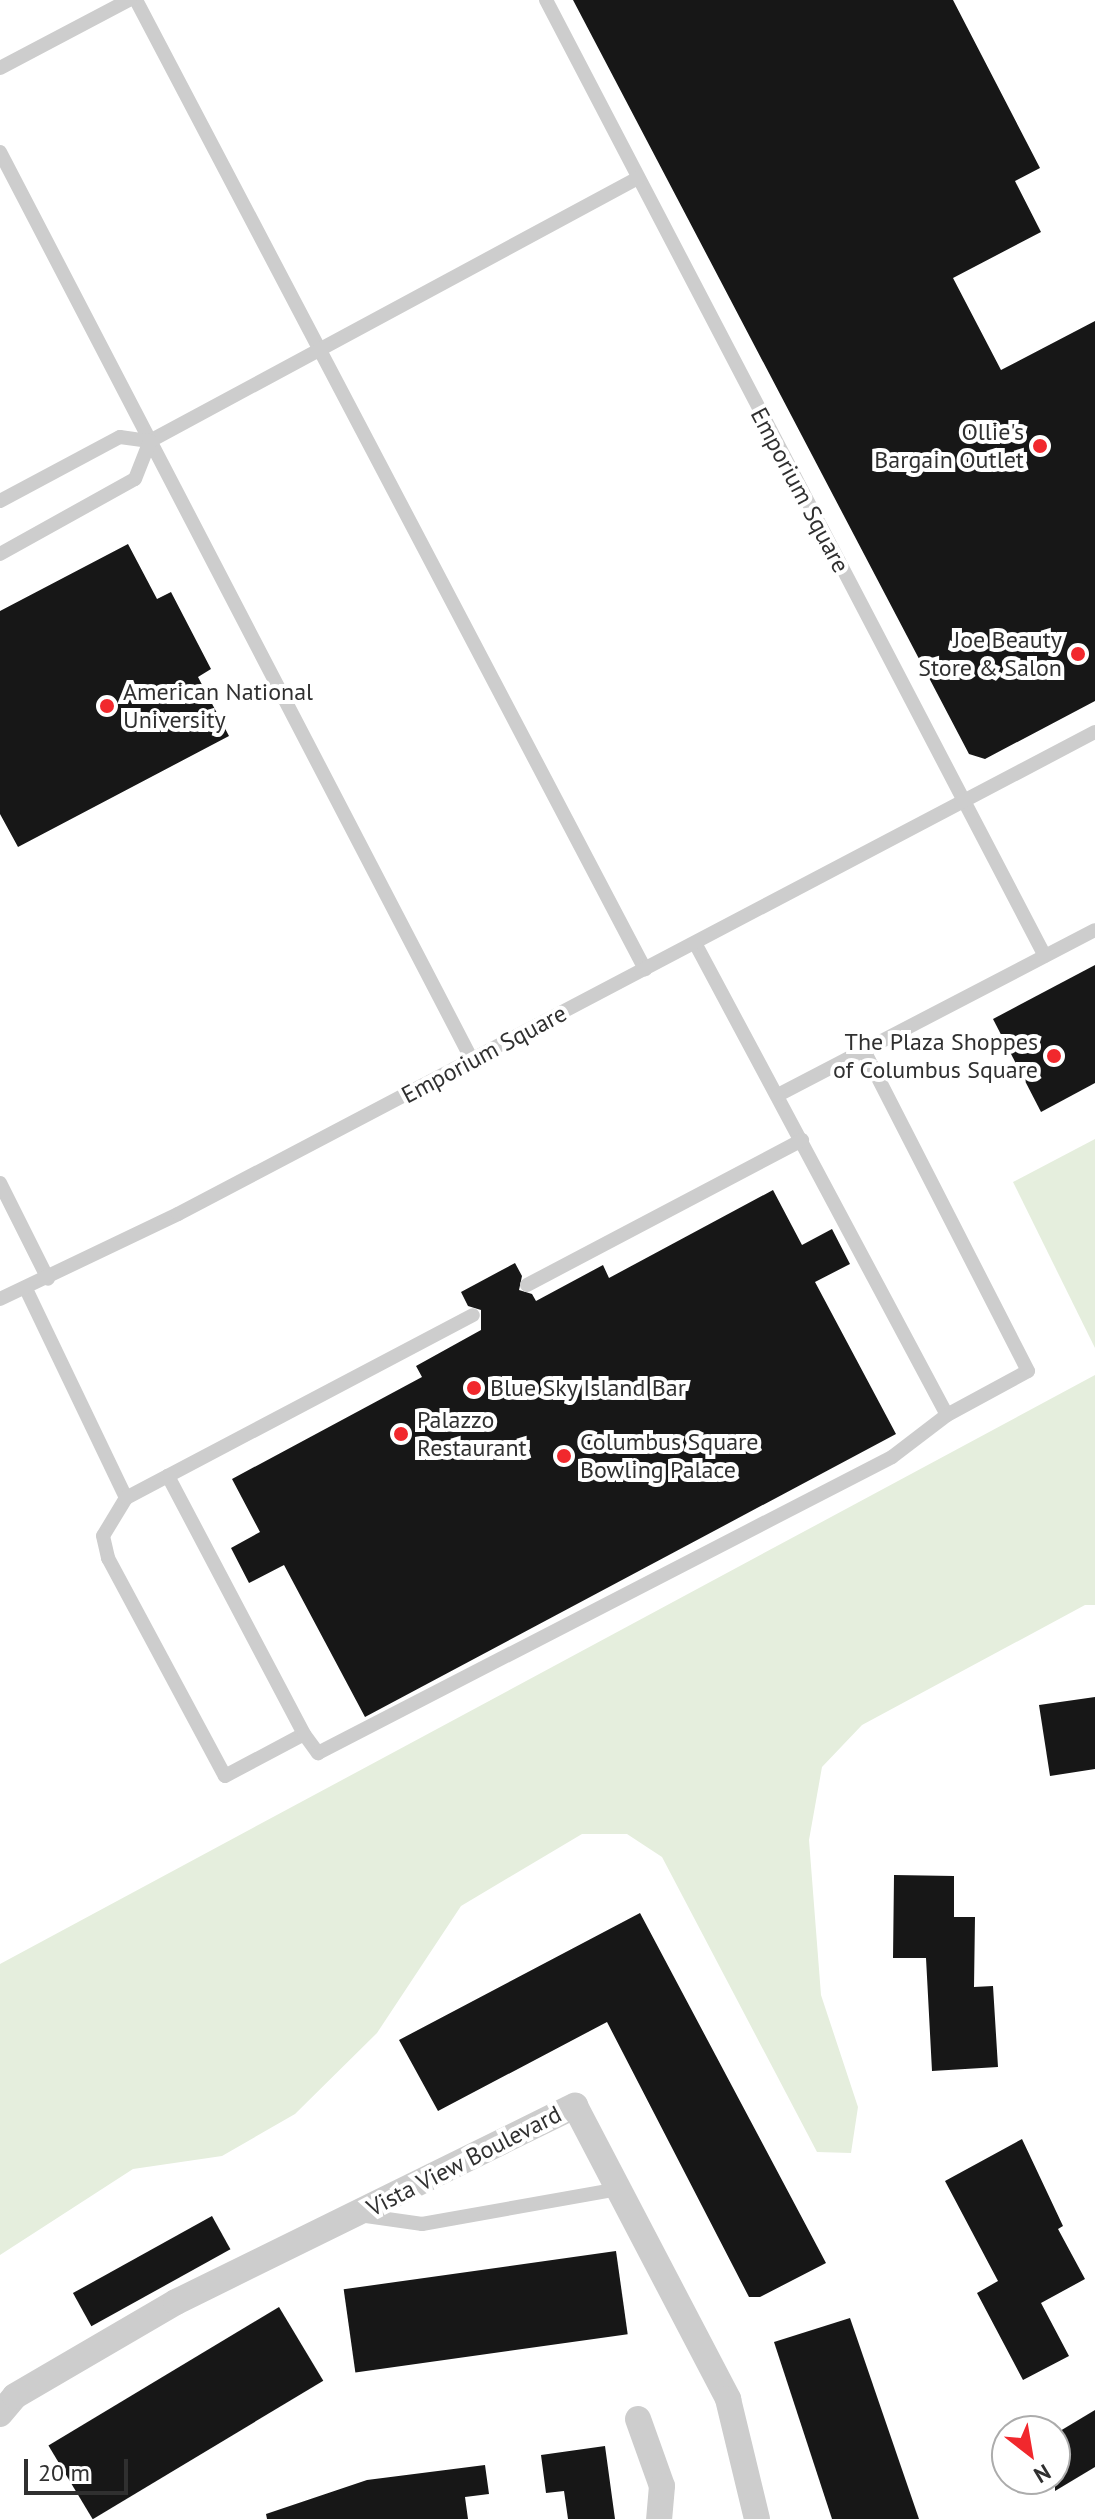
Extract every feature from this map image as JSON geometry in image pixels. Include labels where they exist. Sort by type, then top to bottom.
[{"type":"street","name":"Vista View Boulevard","points":[[0,2414],[15,2396],[176,2302],[575,2106],[728,2399],[757,2519]]},
{"type":"street","points":[[638,2419],[662,2486],[659,2519]]},
{"type":"lane","points":[[0,68],[129,0]]},
{"type":"lane","points":[[136,0],[645,969]]},
{"type":"lane","name":"Emporium Square","points":[[546,0],[1045,956]]},
{"type":"lane","points":[[0,152],[472,1060]]},
{"type":"lane","points":[[0,501],[120,437],[150,441],[638,178]]},
{"type":"lane","points":[[0,554],[135,479],[150,441]]},
{"type":"lane","name":"Emporium Square","points":[[0,1299],[48,1279],[472,1060],[1095,732]]},
{"type":"lane","points":[[778,1095],[1095,930]]},
{"type":"lane","points":[[695,943],[947,1415]]},
{"type":"lane","points":[[168,1476],[304,1734],[318,1753],[892,1457],[947,1415],[1028,1371],[864,1051]]},
{"type":"lane","points":[[527,1285],[802,1140]]},
{"type":"lane","points":[[0,1183],[48,1279]]},
{"type":"lane","points":[[26,1289],[126,1498]]},
{"type":"lane","points":[[304,1734],[225,1776],[108,1558],[103,1536],[126,1498],[473,1315]]},
{"type":"lane","points":[[357,2215],[422,2224],[618,2189]]},
{"type":"green space","points":[[1095,1139],[1095,1348],[1013,1182]]},
{"type":"green space","points":[[1095,1375],[1095,1605],[1085,1605],[862,1725],[822,1767],[809,1840],[821,1995],[858,2107],[851,2153],[817,2152],[662,1857],[627,1834],[582,1834],[461,1906],[377,2033],[295,2114],[222,2156],[133,2169],[0,2255],[0,1964]]},
{"type":"building","points":[[573,0],[953,0],[1040,168],[1015,181],[1041,232],[953,278],[1001,370],[1095,321],[1095,701],[985,759],[969,754]]},
{"type":"building","name":"American National University","points":[[128,544],[157,599],[171,592],[211,669],[198,677],[229,736],[18,847],[0,814],[0,611]]},
{"type":"building","name":"The Plaza Shoppes of Columbus Square","points":[[1095,965],[1095,1083],[1041,1112],[993,1019]]},
{"type":"building","name":"Columbus Square Bowling Palace","points":[[773,1190],[802,1245],[832,1229],[850,1264],[815,1282],[896,1434],[365,1717],[284,1565],[249,1583],[231,1548],[260,1532],[232,1479],[422,1377],[416,1366],[481,1330],[481,1310],[468,1306],[461,1292],[515,1263],[522,1276],[519,1290],[532,1294],[536,1301],[603,1265],[609,1278]]},
{"type":"building","points":[[1095,1697],[1095,1769],[1050,1776],[1039,1705]]},
{"type":"building","points":[[894,1875],[954,1876],[954,1917],[975,1917],[974,1987],[993,1986],[998,2067],[932,2071],[926,1958],[893,1958]]},
{"type":"building","points":[[640,1913],[826,2263],[760,2297],[749,2297],[607,2022],[438,2111],[399,2040]]},
{"type":"building","points":[[1022,2139],[1063,2226],[1058,2229],[1085,2279],[1041,2303],[1069,2356],[1023,2380],[977,2293],[998,2281],[945,2181]]},
{"type":"building","points":[[212,2216],[230,2249],[91,2326],[73,2293]]},
{"type":"building","points":[[616,2251],[628,2334],[355,2372],[344,2289]]},
{"type":"building","points":[[279,2307],[323,2381],[93,2519],[48,2446]]},
{"type":"building","points":[[850,2318],[919,2519],[832,2519],[774,2342]]},
{"type":"building","points":[[1095,2410],[1095,2467],[1071,2481],[1071,2424]]},
{"type":"building","points":[[605,2446],[615,2519],[568,2519],[564,2491],[546,2493],[541,2455]]},
{"type":"building","points":[[485,2465],[489,2494],[465,2497],[468,2519],[267,2519],[266,2514],[367,2480]]},
{"type":"place","name":"Ollie's Bargain Outlet","points":[[1040,446]]},
{"type":"place","name":"Joe Beauty Store & Salon","points":[[1078,654]]},
{"type":"place","name":"American National University","points":[[107,706]]},
{"type":"place","name":"The Plaza Shoppes of Columbus Square","points":[[1054,1056]]},
{"type":"place","name":"Blue Sky Island Bar","points":[[474,1388]]},
{"type":"place","name":"Palazzo Restaurant","points":[[401,1434]]},
{"type":"place","name":"Columbus Square Bowling Palace","points":[[564,1456]]}]
